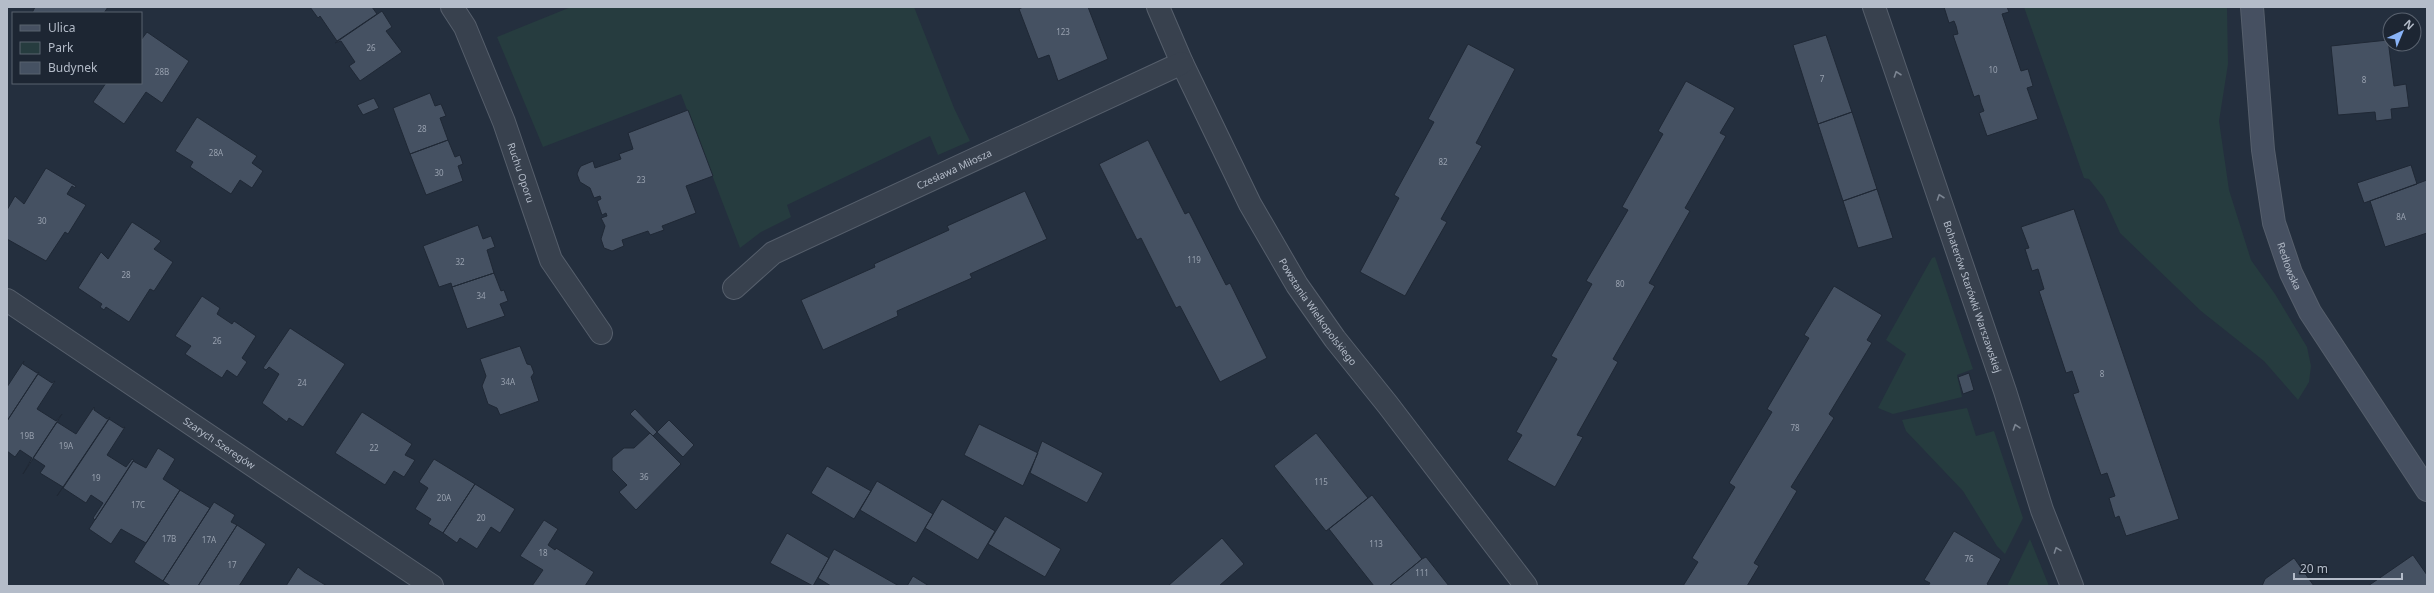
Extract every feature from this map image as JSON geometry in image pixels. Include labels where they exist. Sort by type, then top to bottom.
[{"type":"street","name":"Ruchu Oporu","points":[[452,7],[465,27],[504,122],[551,260],[601,332]]},
{"type":"street","name":"Powstania Wielkopolskiego","points":[[1158,7],[1182,63],[1250,204],[1297,285],[1335,339],[1388,405],[1526,586]]},
{"type":"street","name":"Bohaterów Starówki Warszawskiej","points":[[1874,7],[2005,391],[2042,510],[2072,586]]},
{"type":"street","name":"Redłowska","points":[[2252,7],[2263,150],[2273,216],[2291,273],[2310,312],[2427,490]]},
{"type":"street","name":"Czesława Miłosza","points":[[734,288],[773,253],[1182,63]]},
{"type":"street","name":"Szarych Szeregów","points":[[7,300],[432,586]]},
{"type":"green space","points":[[571,7],[914,7],[954,108],[970,141],[938,155],[930,136],[787,205],[791,217],[761,232],[740,248],[681,94],[543,147],[497,37]]},
{"type":"green space","points":[[2024,7],[2227,7],[2228,64],[2219,121],[2229,190],[2251,260],[2275,294],[2307,347],[2311,366],[2309,382],[2298,400],[2264,361],[2201,311],[2120,233],[2104,198],[2089,179],[2084,178]]},
{"type":"green space","points":[[1935,257],[1973,369],[1957,375],[1962,397],[1893,414],[1878,408],[1906,354],[1886,340],[1932,258]]},
{"type":"green space","points":[[1967,408],[1976,436],[1994,431],[2023,518],[2005,554],[1997,546],[1963,491],[1906,431],[1902,420]]},
{"type":"green space","points":[[2030,539],[2049,586],[2007,586]]},
{"type":"building","points":[[35,7],[108,7],[105,12],[32,12]]},
{"type":"building","points":[[310,7],[372,7],[377,14],[337,41],[320,16],[318,18]]},
{"type":"building","points":[[1023,7],[1088,7],[1108,59],[1058,81],[1049,55],[1038,59],[1019,9]]},
{"type":"building","points":[[1944,7],[2007,7],[2009,12],[2002,14],[2021,71],[2028,69],[2033,86],[2027,88],[2038,119],[1987,136],[1979,113],[1984,111],[1979,95],[1974,97],[1953,35],[1958,34],[1956,26],[1954,21],[1949,23]]},
{"type":"building","points":[[382,11],[392,27],[386,31],[402,52],[360,81],[349,66],[355,62],[341,41],[335,43]]},
{"type":"building","points":[[147,32],[189,61],[162,103],[146,92],[124,124],[93,102],[105,84],[142,84],[142,39]]},
{"type":"building","points":[[1826,35],[1852,112],[1818,124],[1793,45]]},
{"type":"building","points":[[2382,41],[2382,52],[2390,52],[2394,86],[2406,84],[2409,107],[2391,109],[2392,119],[2376,121],[2375,112],[2338,115],[2331,46]]},
{"type":"building","points":[[1468,44],[1515,69],[1476,143],[1482,146],[1441,219],[1447,222],[1405,296],[1360,272],[1399,198],[1394,195],[1434,122],[1428,119]]},
{"type":"building","points":[[1686,81],[1735,108],[1720,133],[1726,136],[1685,208],[1690,211],[1649,283],[1655,286],[1613,359],[1618,362],[1577,435],[1583,437],[1555,487],[1507,460],[1522,435],[1516,432],[1557,359],[1551,356],[1592,284],[1586,281],[1628,210],[1622,207],[1663,134],[1658,131]]},
{"type":"building","points":[[430,93],[435,106],[441,104],[446,116],[440,118],[448,140],[410,154],[393,108]]},
{"type":"building","points":[[374,98],[379,108],[363,115],[357,105]]},
{"type":"building","points":[[688,110],[713,176],[686,186],[696,213],[662,226],[664,230],[650,235],[648,231],[622,240],[624,246],[612,251],[604,248],[601,239],[605,226],[601,218],[607,216],[606,213],[602,215],[597,201],[601,199],[600,196],[594,198],[590,188],[580,182],[577,174],[579,169],[581,166],[593,161],[595,168],[621,159],[619,154],[633,149],[628,133]]},
{"type":"building","points":[[1852,112],[1877,189],[1843,201],[1818,124]]},
{"type":"building","points":[[197,117],[257,156],[252,163],[263,171],[252,188],[240,180],[231,194],[190,167],[193,162],[175,151]]},
{"type":"building","points":[[448,140],[455,157],[460,155],[463,164],[458,166],[463,181],[426,195],[410,154]]},
{"type":"building","points":[[1148,140],[1185,214],[1189,212],[1226,285],[1230,283],[1267,358],[1220,382],[1180,306],[1176,308],[1141,238],[1137,240],[1099,164]]},
{"type":"building","points":[[2411,165],[2417,184],[2364,203],[2357,183]]},
{"type":"building","points":[[46,168],[76,186],[75,188],[72,186],[67,194],[86,205],[68,234],[65,232],[46,261],[7,239],[7,210],[15,196],[24,204]]},
{"type":"building","points":[[2427,180],[2427,233],[2385,247],[2370,201]]},
{"type":"building","points":[[1877,189],[1893,238],[1858,248],[1843,201]]},
{"type":"building","points":[[1025,191],[1047,239],[970,274],[972,278],[897,311],[898,316],[823,350],[801,300],[875,267],[874,264],[949,230],[947,226]]},
{"type":"building","points":[[2074,209],[2179,519],[2126,536],[2119,516],[2115,518],[2109,498],[2115,496],[2107,473],[2101,475],[2073,394],[2079,392],[2072,371],[2066,373],[2039,291],[2044,289],[2038,269],[2032,271],[2025,249],[2029,248],[2021,227]]},
{"type":"building","points":[[132,222],[161,241],[154,249],[173,262],[154,291],[150,289],[129,322],[106,307],[104,310],[100,307],[102,304],[78,288],[101,252],[108,259]]},
{"type":"building","points":[[478,225],[483,239],[491,236],[495,247],[487,250],[494,273],[452,287],[451,283],[439,287],[423,246]]},
{"type":"building","points":[[494,273],[501,291],[504,290],[508,301],[500,304],[505,316],[467,329],[452,287]]},
{"type":"building","points":[[1834,286],[1882,315],[1867,340],[1872,343],[1829,414],[1834,418],[1791,487],[1797,491],[1754,563],[1759,566],[1747,586],[1683,586],[1698,562],[1692,558],[1735,487],[1729,483],[1772,412],[1767,409],[1809,338],[1804,335]]},
{"type":"building","points":[[202,296],[220,308],[217,314],[232,324],[234,321],[256,336],[242,358],[247,362],[237,377],[227,370],[222,378],[185,354],[191,346],[175,336]]},
{"type":"building","points":[[290,328],[345,364],[303,427],[289,418],[287,422],[262,403],[279,374],[269,367],[266,370],[263,368]]},
{"type":"building","points":[[520,346],[527,364],[531,365],[534,373],[531,377],[539,401],[500,415],[497,408],[488,404],[482,386],[486,376],[480,359]]},
{"type":"building","points":[[24,361],[23,364],[37,373],[39,372],[7,421],[7,387]]},
{"type":"building","points":[[1969,373],[1974,390],[1963,394],[1958,377]]},
{"type":"building","points":[[38,374],[52,383],[55,381],[37,409],[56,421],[62,414],[23,474],[32,458],[20,450],[15,457],[7,451],[7,421]]},
{"type":"building","points":[[94,407],[94,410],[107,419],[110,417],[57,496],[63,487],[40,473],[45,466],[33,458],[57,422],[76,434]]},
{"type":"building","points":[[635,409],[657,432],[653,436],[630,414]]},
{"type":"building","points":[[362,412],[412,444],[405,455],[415,460],[404,477],[394,471],[385,485],[335,453]]},
{"type":"building","points":[[109,419],[123,428],[125,427],[107,455],[126,467],[132,459],[134,460],[95,520],[93,518],[103,503],[91,495],[86,503],[63,488]]},
{"type":"building","points":[[669,420],[694,445],[683,457],[657,432]]},
{"type":"building","points":[[979,424],[1038,453],[1023,486],[964,455]]},
{"type":"building","points":[[650,433],[681,464],[636,510],[619,492],[627,485],[612,470],[612,458],[624,448],[634,448]]},
{"type":"building","points":[[1316,433],[1368,498],[1326,531],[1274,466]]},
{"type":"building","points":[[1042,441],[1103,473],[1087,503],[1030,473]]},
{"type":"building","points":[[158,448],[175,459],[163,479],[180,490],[146,543],[121,529],[111,544],[89,529],[133,461],[146,468]]},
{"type":"building","points":[[434,459],[475,484],[443,533],[428,524],[431,519],[415,509],[428,488],[419,482]]},
{"type":"building","points":[[827,466],[871,491],[854,519],[811,493]]},
{"type":"building","points":[[877,481],[933,514],[916,543],[860,510]]},
{"type":"building","points":[[475,484],[515,509],[500,533],[491,527],[477,549],[460,538],[457,543],[443,533]]},
{"type":"building","points":[[180,490],[210,508],[163,581],[134,562]]},
{"type":"building","points":[[1372,495],[1422,559],[1389,586],[1374,586],[1329,529]]},
{"type":"building","points":[[942,499],[995,531],[978,560],[925,528]]},
{"type":"building","points":[[214,502],[235,515],[231,522],[237,525],[198,586],[171,586],[163,581]]},
{"type":"building","points":[[1005,516],[1061,549],[1045,577],[988,544]]},
{"type":"building","points":[[544,520],[558,529],[548,545],[555,550],[556,548],[594,572],[585,586],[532,586],[543,570],[520,556]]},
{"type":"building","points":[[237,525],[266,544],[239,586],[198,586]]},
{"type":"building","points":[[1954,531],[2001,559],[1987,584],[1990,586],[1928,586],[1930,583],[1924,580]]},
{"type":"building","points":[[787,533],[829,558],[813,586],[770,563]]},
{"type":"building","points":[[1222,538],[1244,564],[1219,586],[1168,586]]},
{"type":"building","points":[[834,549],[899,586],[831,586],[818,578]]},
{"type":"building","points":[[2413,555],[2427,575],[2427,586],[2368,586]]},
{"type":"building","points":[[1426,557],[1449,586],[1389,586],[1422,559]]},
{"type":"building","points":[[2294,558],[2314,586],[2262,586],[2265,579]]},
{"type":"building","points":[[298,567],[304,572],[327,586],[286,586]]},
{"type":"building","points":[[913,576],[929,586],[907,586]]}]
